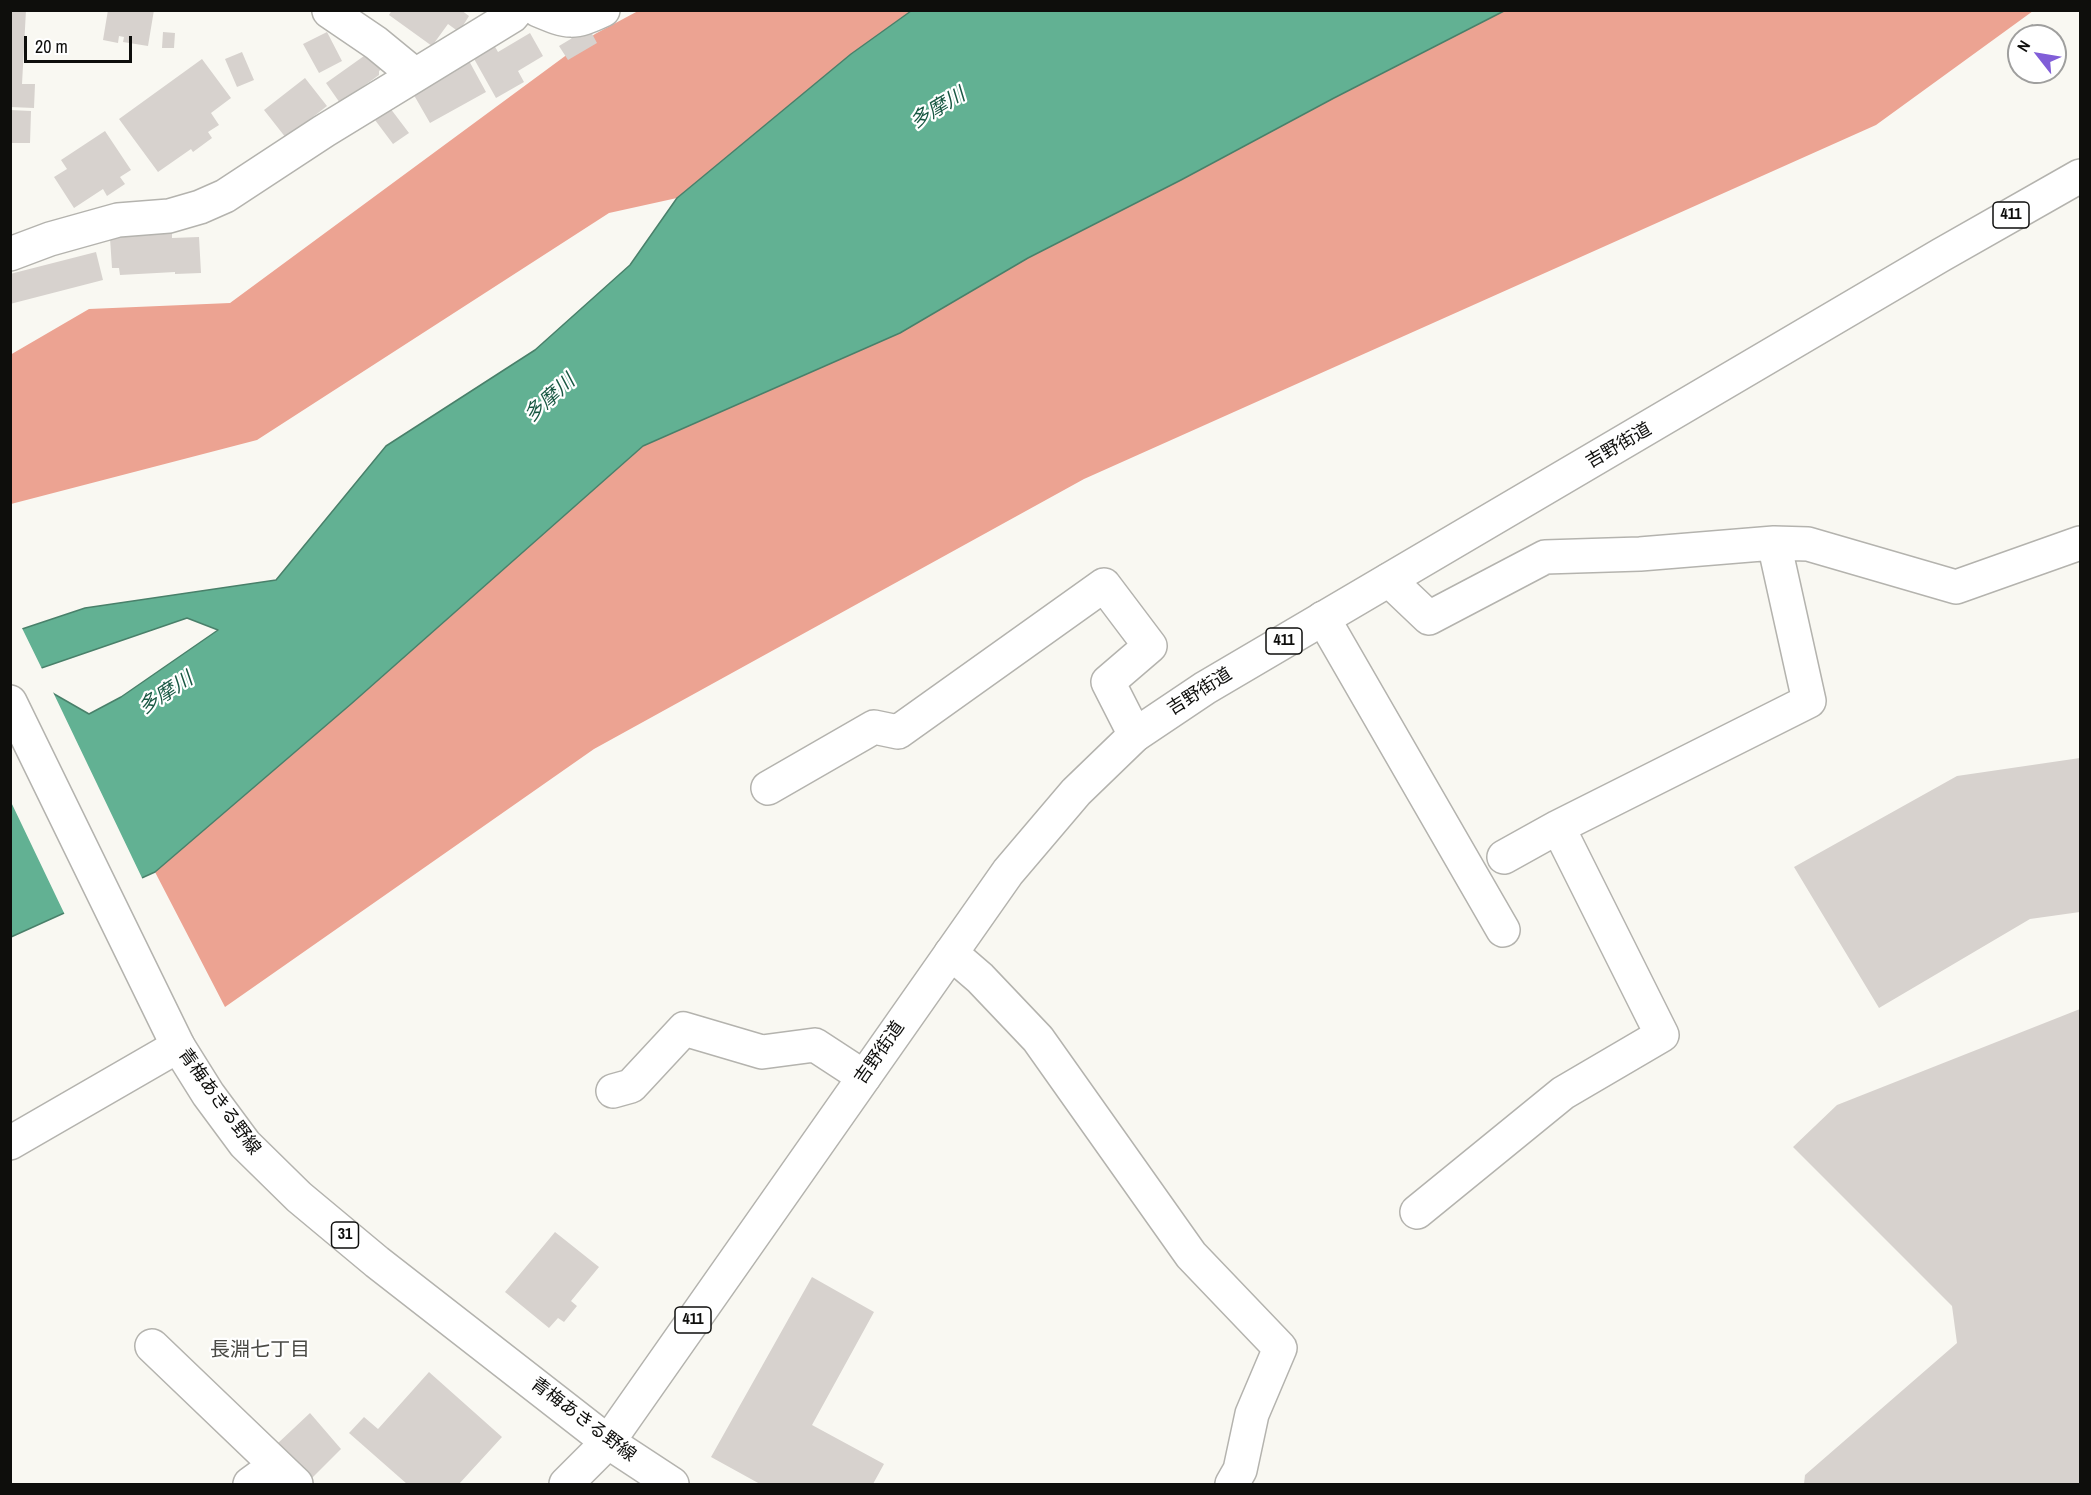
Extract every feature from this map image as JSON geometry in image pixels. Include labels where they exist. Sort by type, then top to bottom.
[{"type":"main road","points":[[10,254],[50,239],[118,220],[169,216],[200,207],[225,196],[324,131],[512,16],[517,10]]},
{"type":"main road","points":[[538,10],[563,20],[579,21],[603,10]]},
{"type":"main road","points":[[329,11],[376,43],[415,75]]},
{"type":"main road","name":"吉野街道","points":[[566,1485],[609,1442],[1008,872],[1076,792],[1135,735],[1205,688],[1323,618],[1941,255],[2080,176]]},
{"type":"main road","points":[[1389,580],[1429,618],[1545,557],[1640,554],[1774,543],[1808,544],[1956,587],[2080,543]]},
{"type":"main road","points":[[1504,857],[1558,827],[1809,701],[1774,543]]},
{"type":"main road","points":[[768,788],[874,727],[898,732],[1104,585],[1150,646],[1108,682],[1135,735]]},
{"type":"main road","points":[[1323,618],[1503,930]]},
{"type":"main road","name":"青梅あきる野線","points":[[10,702],[178,1046],[208,1094],[245,1144],[299,1197],[377,1262],[609,1442],[672,1485]]},
{"type":"main road","points":[[1417,1212],[1563,1093],[1662,1035],[1558,827]]},
{"type":"main road","points":[[951,953],[980,978],[1038,1039],[1191,1255],[1280,1348],[1252,1414],[1240,1470],[1232,1485]]},
{"type":"main road","points":[[613,1091],[631,1086],[684,1029],[762,1052],[815,1045],[864,1077]]},
{"type":"main road","points":[[10,1143],[178,1046]]},
{"type":"main road","points":[[152,1346],[286,1475]]},
{"type":"main road","points":[[250,1485],[286,1475]]},
{"type":"shaded area","points":[[638,11],[911,11],[851,54],[677,198],[609,213],[257,440],[11,504],[10,355],[89,309],[230,303],[595,34]]},
{"type":"shaded area","points":[[1504,11],[2033,11],[2015,24],[2007,24],[2007,30],[1876,125],[1084,479],[594,749],[225,1007],[155,872],[351,704],[643,446],[900,333],[1028,258]]},
{"type":"water","name":"多摩川","points":[[911,11],[1504,11],[1028,258],[900,333],[643,446],[351,704],[155,872],[11,937],[10,633],[85,608],[276,580],[386,446],[535,350],[630,265],[677,198],[851,54]],"holes":[[[187,618],[218,630],[121,697],[89,714],[21,675]]]},
{"type":"pier","points":[[21,626],[43,671],[27,676],[52,690],[143,880],[65,915],[11,802],[10,630]]},
{"type":"building","points":[[10,10],[26,10],[22,84],[35,84],[34,108],[10,107]]},
{"type":"building","points":[[108,10],[154,10],[148,46],[123,42],[124,37],[119,36],[118,43],[103,40]]},
{"type":"building","points":[[392,10],[461,10],[469,16],[459,32],[448,24],[432,46],[389,15]]},
{"type":"building","points":[[589,28],[597,43],[568,60],[559,46]]},
{"type":"building","points":[[163,32],[175,33],[174,48],[162,48]]},
{"type":"building","points":[[327,32],[342,61],[319,73],[303,44]]},
{"type":"building","points":[[530,33],[543,56],[518,71],[524,82],[496,98],[473,57],[494,45],[498,52]]},
{"type":"building","points":[[371,51],[383,68],[379,71],[379,75],[340,103],[326,83]]},
{"type":"building","points":[[242,52],[254,80],[237,87],[225,59]]},
{"type":"building","points":[[202,59],[231,98],[211,113],[219,125],[208,132],[212,138],[193,152],[191,149],[158,172],[119,119]]},
{"type":"building","points":[[468,59],[486,92],[430,123],[411,90]]},
{"type":"building","points":[[305,78],[327,106],[286,138],[264,110]]},
{"type":"building","points":[[387,104],[409,133],[393,144],[372,116]]},
{"type":"building","points":[[10,110],[31,111],[30,143],[10,143]]},
{"type":"building","points":[[105,131],[131,170],[120,177],[125,184],[107,196],[103,189],[74,208],[54,177],[67,169],[61,160]]},
{"type":"building","points":[[172,231],[172,238],[199,237],[201,273],[120,275],[119,268],[112,268],[110,238]]},
{"type":"building","points":[[96,252],[103,280],[10,304],[10,274]]},
{"type":"building","points":[[2080,758],[2080,912],[2030,919],[1879,1008],[1794,867],[1957,776]]},
{"type":"building","points":[[2080,1009],[2080,1484],[1804,1484],[1805,1475],[1957,1343],[1952,1306],[1793,1147],[1837,1105]]},
{"type":"building","points":[[555,1232],[599,1267],[571,1301],[577,1306],[564,1322],[558,1318],[549,1328],[505,1292]]},
{"type":"building","points":[[812,1277],[874,1312],[812,1425],[884,1464],[873,1484],[760,1484],[711,1457]]},
{"type":"building","points":[[429,1372],[502,1437],[459,1484],[407,1484],[349,1433],[364,1417],[378,1429]]},
{"type":"building","points":[[310,1413],[341,1449],[311,1479],[277,1444]]},
{"type":"district","name":"長淵七丁目","points":[[260,1351]]}]
